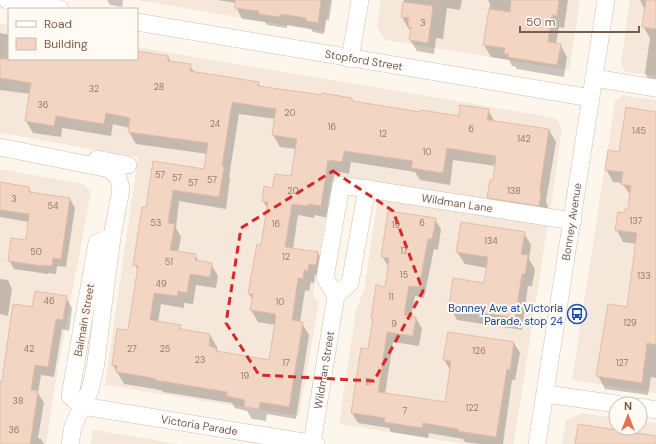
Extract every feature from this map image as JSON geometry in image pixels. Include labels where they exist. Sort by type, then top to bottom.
[{"type":"street","points":[[7,0],[54,8]]},
{"type":"street","points":[[350,59],[360,0]]},
{"type":"street","name":"Bonney Avenue","points":[[537,444],[573,222],[606,0]]},
{"type":"street","name":"Stopford Street","points":[[138,22],[350,59],[591,98]]},
{"type":"street","points":[[594,78],[656,88]]},
{"type":"street","name":"Balmain Street","points":[[0,147],[123,171],[90,390],[73,426],[70,444]]},
{"type":"street","name":"Wildman Lane","points":[[336,296],[325,278],[341,185],[573,222]]},
{"type":"street","points":[[336,296],[350,283],[367,188]]},
{"type":"street","name":"Wildman Street","points":[[314,444],[336,296]]},
{"type":"street","points":[[546,394],[608,403]]},
{"type":"street","name":"Victoria Parade","points":[[82,406],[314,444]]},
{"type":"highlighted area","points":[[333,171],[393,211],[423,291],[374,381],[259,375],[226,323],[241,228]]},
{"type":"shaded area","points":[[137,0],[330,0],[325,32]]},
{"type":"shaded area","points":[[381,0],[580,0],[569,70],[386,40],[377,27]]},
{"type":"shaded area","points":[[630,0],[656,0],[656,76],[626,72],[621,64]]},
{"type":"shaded area","points":[[0,24],[8,25],[8,60],[138,60],[138,47],[550,117],[557,120],[561,126],[550,214],[332,177],[313,295],[319,302],[299,416],[105,385],[138,157],[0,133]]},
{"type":"shaded area","points":[[623,95],[656,100],[656,393],[572,380],[615,101]]},
{"type":"shaded area","points":[[0,169],[84,184],[91,192],[58,367],[46,444],[0,444]]},
{"type":"shaded area","points":[[378,196],[548,223],[513,444],[464,444],[339,424],[356,310],[364,290]]},
{"type":"shaded area","points":[[583,413],[608,417],[608,436],[648,436],[648,422],[656,423],[656,444],[562,444],[566,420]]},
{"type":"shaded area","points":[[93,430],[178,444],[91,444]]},
{"type":"building","points":[[235,0],[321,0],[318,23],[306,21],[306,18],[281,14],[280,17],[259,14],[259,11],[235,8]]},
{"type":"building","points":[[511,0],[559,0],[557,16],[552,15],[548,42],[561,44],[557,65],[508,57],[509,54],[504,54],[505,48],[483,45],[489,9],[510,12]]},
{"type":"building","points":[[646,0],[656,0],[656,29],[642,27]]},
{"type":"building","points":[[403,2],[433,6],[428,43],[409,40],[411,27],[408,27],[409,18],[401,17]]},
{"type":"building","points":[[138,51],[168,56],[168,61],[191,64],[190,71],[259,82],[258,86],[322,95],[322,93],[352,98],[352,101],[420,112],[421,110],[459,116],[460,105],[489,109],[487,120],[549,129],[540,188],[541,194],[539,206],[487,198],[490,180],[493,180],[496,156],[447,148],[443,173],[411,168],[413,161],[344,151],[342,162],[328,160],[321,206],[292,204],[285,247],[318,252],[316,265],[309,264],[308,271],[304,270],[303,279],[298,278],[292,320],[303,322],[289,407],[260,402],[259,409],[244,407],[245,400],[227,396],[227,392],[116,372],[117,366],[112,365],[117,329],[128,330],[138,266],[133,265],[142,207],[146,208],[153,161],[204,169],[208,143],[128,132],[130,118],[106,113],[104,124],[56,116],[54,126],[25,121],[31,83],[0,78],[0,59],[138,60]],"holes":[[[232,102],[276,109],[272,135],[297,139],[291,176],[275,174],[272,188],[264,186],[262,201],[268,202],[261,245],[257,244],[248,294],[253,294],[250,310],[275,314],[276,316],[269,360],[216,351],[216,348],[209,346],[210,334],[180,329],[181,325],[150,320],[154,293],[177,296],[178,291],[187,293],[190,274],[210,277],[212,263],[195,260],[196,254],[170,250],[175,224],[168,223],[173,190],[219,197],[224,166],[222,166]]]},
{"type":"building","points":[[626,107],[656,112],[656,345],[647,343],[642,383],[596,376],[608,304],[627,307],[637,233],[615,230],[618,212],[624,213],[625,209],[628,209],[631,186],[621,184],[623,172],[605,170],[608,150],[619,152]]},
{"type":"building","points":[[0,182],[29,187],[29,192],[70,198],[61,259],[53,258],[52,266],[8,261],[11,238],[26,240],[29,214],[0,210]]},
{"type":"building","points":[[388,211],[436,218],[432,239],[428,239],[419,287],[409,286],[404,315],[416,317],[413,336],[387,332],[378,392],[445,402],[451,361],[443,360],[448,332],[514,342],[510,370],[507,369],[496,437],[458,431],[458,429],[423,423],[422,428],[384,422],[385,418],[351,413],[361,348],[368,349],[376,285],[385,287],[389,258],[381,257]]},
{"type":"building","points":[[461,222],[525,232],[521,254],[528,255],[525,274],[522,274],[515,318],[449,307],[453,278],[484,283],[488,257],[456,252]]},
{"type":"building","points":[[35,291],[67,296],[63,320],[56,319],[48,367],[35,365],[31,390],[38,391],[30,444],[0,444],[0,381],[2,381],[13,304],[32,307]]},
{"type":"building","points":[[578,424],[608,429],[608,436],[648,436],[648,435],[656,436],[656,444],[575,444]]},
{"type":"place","name":"Bonney Ave at Victoria Parade, stop 24","points":[[577,314]]}]
